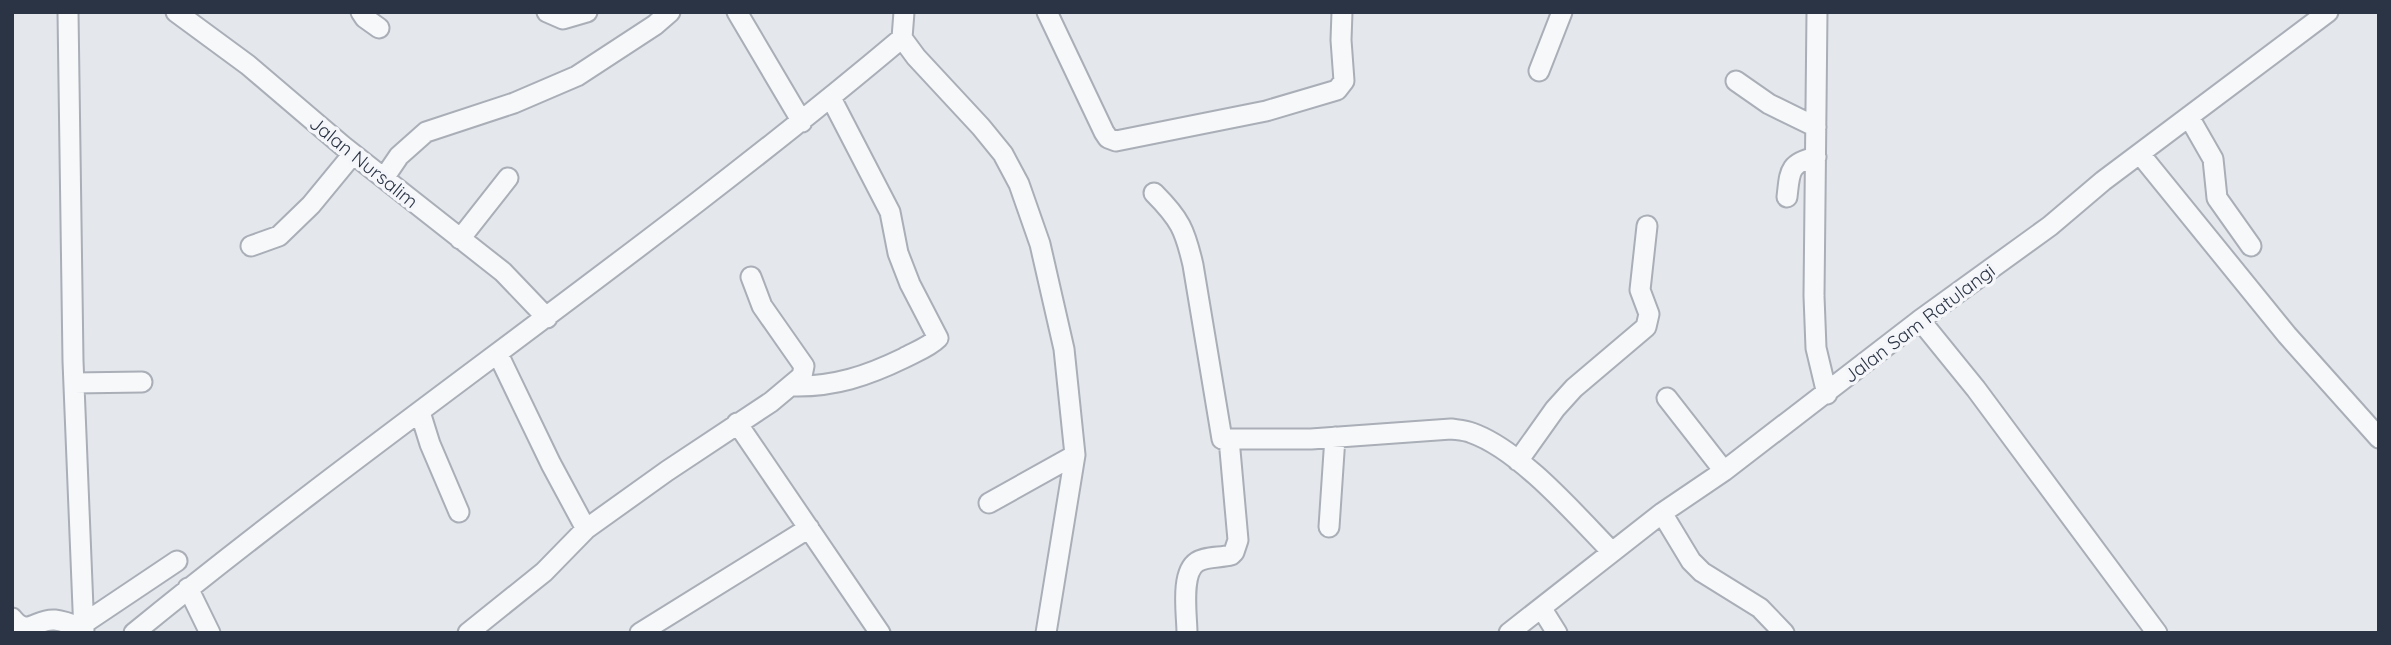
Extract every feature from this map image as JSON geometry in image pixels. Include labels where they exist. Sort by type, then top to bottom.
[{"type":"street","points":[[68,12],[74,383],[84,629]]},
{"type":"street","points":[[361,12],[379,28]]},
{"type":"street","points":[[547,12],[563,19],[587,12]]},
{"type":"street","points":[[384,178],[399,156],[426,132],[514,103],[577,76],[655,25],[670,12]]},
{"type":"street","points":[[737,12],[802,122]]},
{"type":"street","points":[[904,12],[902,38],[1003,154],[1019,184],[1040,244],[1064,349],[1075,455],[1046,633]]},
{"type":"street","points":[[1047,12],[1104,132],[1116,141],[1266,111],[1336,90],[1344,81],[1340,40],[1342,12]]},
{"type":"street","points":[[1539,71],[1562,12]]},
{"type":"street","points":[[1817,12],[1814,296],[1816,348],[1827,394]]},
{"type":"street","name":"Jalan Sam Ratulangi","points":[[1509,633],[1662,513],[1724,471],[1827,394],[1920,320],[2050,226],[2140,154],[2328,12]]},
{"type":"street","name":"Jalan Nursalim","points":[[179,13],[503,272],[547,318]]},
{"type":"street","points":[[134,633],[420,411],[547,318],[802,122],[902,38]]},
{"type":"street","points":[[1736,81],[1769,104],[1816,127]]},
{"type":"street","points":[[793,386],[818,387],[862,377],[919,350],[937,338],[898,253],[890,212],[831,98]]},
{"type":"street","points":[[2189,117],[2213,159],[2217,198],[2251,246]]},
{"type":"street","points":[[251,246],[279,236],[311,205],[353,154]]},
{"type":"street","points":[[2140,154],[2287,335],[2379,438]]},
{"type":"street","points":[[1787,197],[1794,166],[1800,161],[1816,157]]},
{"type":"street","points":[[460,239],[508,178]]},
{"type":"street","points":[[1154,193],[1174,214],[1187,238],[1194,265],[1222,439],[1323,438],[1451,429],[1470,432],[1495,444],[1518,461],[1580,518],[1612,552]]},
{"type":"street","points":[[1518,461],[1555,409],[1574,388],[1646,327],[1649,314],[1640,290],[1647,226]]},
{"type":"street","points":[[468,633],[544,572],[586,529],[793,386],[803,374],[804,366],[762,306],[751,277]]},
{"type":"street","points":[[1920,320],[2000,421],[2157,633]]},
{"type":"street","points":[[498,354],[586,529]]},
{"type":"street","points":[[74,383],[142,382]]},
{"type":"street","points":[[1667,398],[1724,471]]},
{"type":"street","points":[[420,411],[430,444],[459,512]]},
{"type":"street","points":[[737,424],[880,633]]},
{"type":"street","points":[[1323,438],[1333,502],[1329,527]]},
{"type":"street","points":[[1187,633],[1186,585],[1190,570],[1200,560],[1231,555],[1238,540],[1229,439]]},
{"type":"street","points":[[989,503],[1075,455]]},
{"type":"street","points":[[1662,513],[1691,561],[1702,572],[1760,608],[1784,633]]},
{"type":"street","points":[[640,633],[808,528]]},
{"type":"street","points":[[84,629],[177,561]]},
{"type":"street","points":[[188,589],[211,633]]},
{"type":"street","points":[[1542,609],[1557,633]]},
{"type":"street","points":[[12,618],[23,627],[53,620],[84,629]]}]
